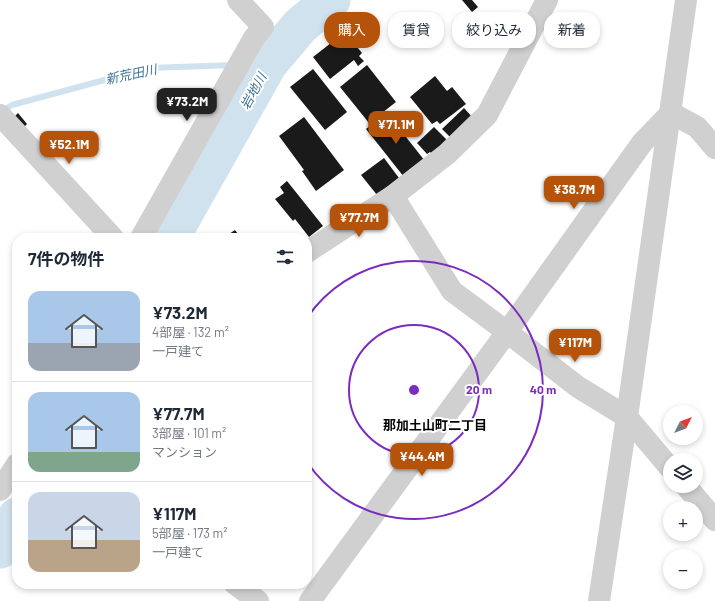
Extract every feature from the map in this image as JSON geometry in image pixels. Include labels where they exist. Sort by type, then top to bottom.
[{"type":"street","points":[[144,233],[254,38],[263,27],[238,0]]},
{"type":"street","points":[[312,249],[393,196],[447,154],[487,115],[547,0]]},
{"type":"street","points":[[599,601],[627,417],[686,0]]},
{"type":"street","points":[[671,113],[696,127],[715,148]]},
{"type":"street","points":[[310,601],[507,332],[642,143],[671,113]]},
{"type":"street","points":[[0,115],[108,233]]},
{"type":"street","points":[[393,196],[452,291],[578,387],[627,417],[663,460]]},
{"type":"street","points":[[1,488],[12,472]]},
{"type":"street","points":[[692,493],[715,520]]},
{"type":"street","points":[[242,589],[258,601]]},
{"type":"building","points":[[462,0],[472,0],[478,7],[472,12]]},
{"type":"building","points":[[325,48],[358,48],[362,53],[359,56],[364,61],[358,66],[354,60],[330,79],[313,57]]},
{"type":"building","points":[[367,65],[396,102],[369,123],[340,87]]},
{"type":"building","points":[[313,69],[347,112],[325,130],[290,87]]},
{"type":"building","points":[[435,76],[447,91],[452,87],[466,104],[440,124],[437,121],[432,124],[410,97]]},
{"type":"building","points":[[464,108],[474,119],[452,139],[442,129]]},
{"type":"building","points":[[18,113],[27,124],[22,129],[13,118]]},
{"type":"building","points":[[387,113],[425,161],[404,177],[366,129]]},
{"type":"building","points":[[304,117],[344,170],[316,191],[302,171],[304,170],[279,136]]},
{"type":"building","points":[[434,127],[449,142],[434,156],[430,152],[427,154],[417,143]]},
{"type":"building","points":[[384,158],[399,178],[377,195],[361,175]]},
{"type":"building","points":[[287,181],[323,226],[312,235],[312,233],[306,233],[295,219],[293,221],[275,199],[284,193],[280,187]]},
{"type":"building","points":[[235,230],[237,233],[230,233]]},
{"type":"waterway","name":"岩地川","points":[[173,233],[268,64],[300,26],[331,0]]},
{"type":"waterway","name":"新荒田川","points":[[245,64],[268,64]]},
{"type":"waterway","name":"新荒田川","points":[[2,111],[12,105],[149,68],[234,65]]},
{"type":"waterway","name":"岩地川","points":[[0,549],[12,526]]},
{"type":"district","name":"那加土山町二丁目","points":[[435,425]]}]
